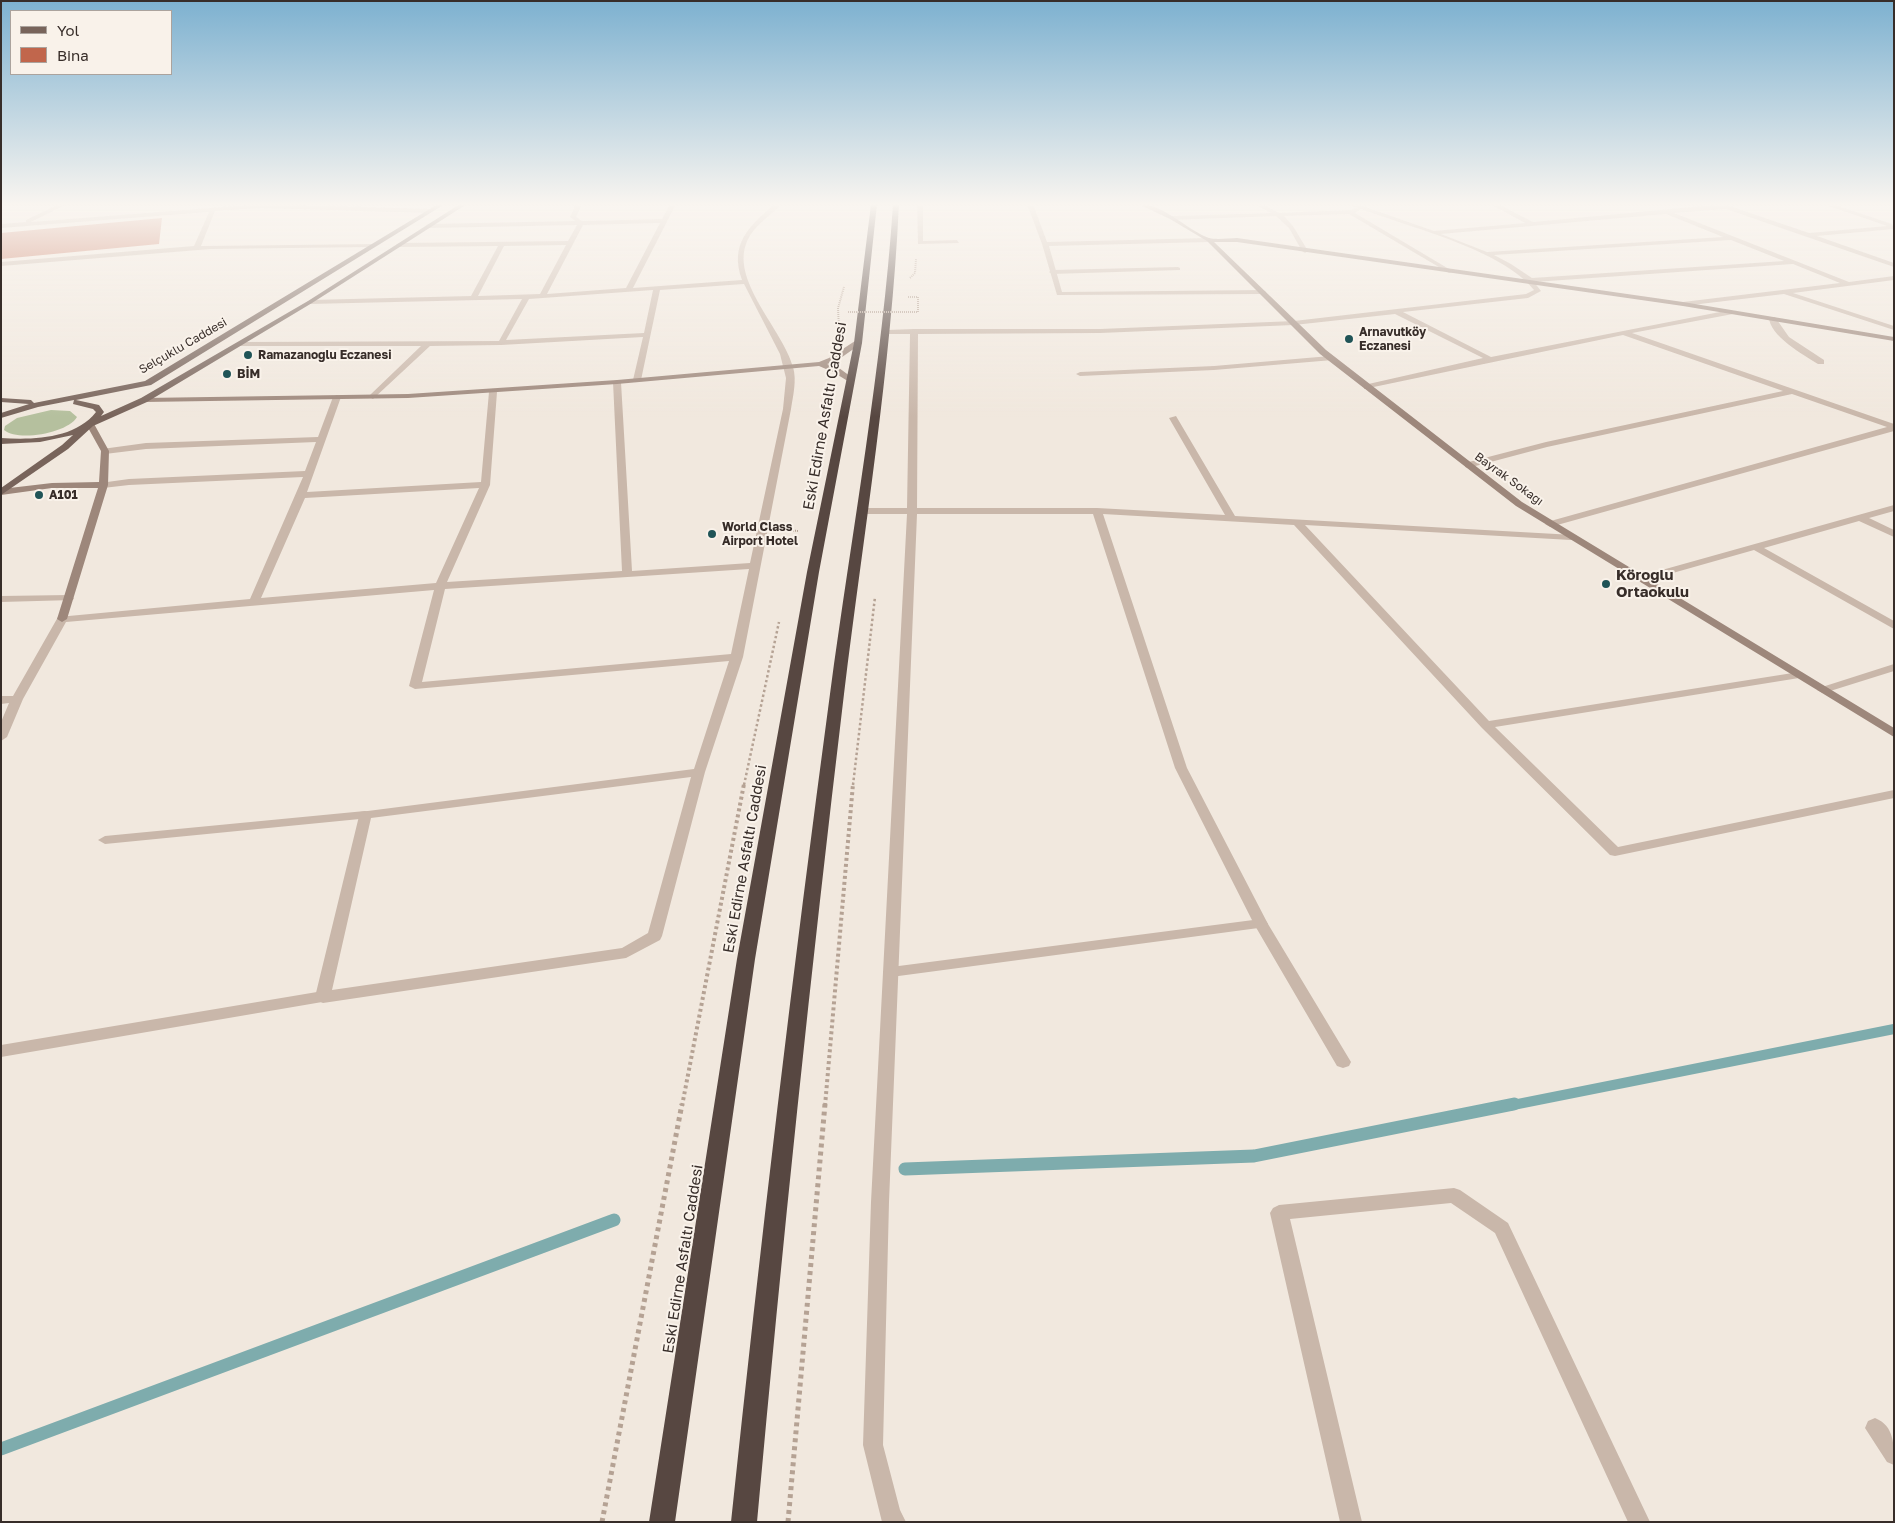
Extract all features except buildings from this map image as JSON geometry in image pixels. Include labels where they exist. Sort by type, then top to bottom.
[{"type":"highway","name":"Eski Edirne Asfaltı Caddesi","points":[[662,1522],[746,959],[811,582],[858,343],[866,275]]},
{"type":"highway","points":[[744,1522],[762,1335],[804,952],[849,595],[887,332],[891,275]]},
{"type":"main road","name":"Selçuklu Caddesi","points":[[1,416],[16,410],[117,392],[148,383],[325,275]]},
{"type":"main road","name":"Selçuklu Caddesi","points":[[1,441],[33,441],[54,438],[144,400],[352,275]]},
{"type":"main road","name":"Bayrak Sokağı","points":[[1245,275],[1330,358],[1519,504],[1894,733]]},
{"type":"main road","points":[[1477,275],[1683,304],[1894,339]]},
{"type":"main road","points":[[144,400],[373,397],[493,392],[788,365],[820,364],[832,360],[858,343]]},
{"type":"main road","points":[[820,364],[836,370],[851,381]]},
{"type":"main road","points":[[1,400],[54,402]]},
{"type":"main road","name":"Selçuklu Caddesi","points":[[1,492],[65,447],[97,419],[100,412],[96,407],[79,402],[54,402]]},
{"type":"main road","points":[[62,619],[103,485],[105,451],[90,424]]},
{"type":"main road","points":[[1,492],[28,487],[80,484],[103,485]]},
{"type":"street","points":[[474,298],[486,275]]},
{"type":"street","points":[[542,296],[553,275]]},
{"type":"street","points":[[628,290],[636,275]]},
{"type":"street","points":[[1,1052],[323,997],[626,953],[655,936],[699,772],[736,657],[756,566],[791,383],[788,365],[745,282],[744,275]]},
{"type":"street","points":[[1053,275],[1059,294],[1263,292]]},
{"type":"street","points":[[1522,275],[1534,282],[1624,275]]},
{"type":"street","points":[[1827,275],[1850,284]]},
{"type":"street","points":[[1683,304],[1894,278]]},
{"type":"street","points":[[1873,281],[1894,287]]},
{"type":"street","points":[[310,302],[526,297],[745,282]]},
{"type":"street","points":[[887,332],[1100,331],[1294,323],[1528,296],[1538,291],[1534,282]]},
{"type":"street","points":[[636,380],[657,288]]},
{"type":"street","points":[[1785,292],[1894,328]]},
{"type":"street","points":[[501,343],[526,297]]},
{"type":"street","points":[[1397,312],[1490,359]]},
{"type":"street","points":[[1367,387],[1490,359],[1730,312]]},
{"type":"street","points":[[1772,319],[1776,328],[1789,341],[1821,362]]},
{"type":"street","points":[[891,1520],[873,1444],[890,972],[912,512],[909,331]]},
{"type":"street","points":[[1624,333],[1894,428]]},
{"type":"street","points":[[239,344],[501,343],[647,335]]},
{"type":"street","points":[[373,397],[428,343]]},
{"type":"street","points":[[1080,374],[1214,368],[1330,358]]},
{"type":"street","points":[[617,382],[627,572]]},
{"type":"street","points":[[493,392],[486,485],[440,586],[414,686],[736,657]]},
{"type":"street","points":[[1468,465],[1546,445],[1791,392]]},
{"type":"street","points":[[254,601],[309,474],[337,397]]},
{"type":"street","points":[[1173,418],[1232,519]]},
{"type":"street","points":[[1550,524],[1894,428]]},
{"type":"street","points":[[105,451],[146,446],[321,439]]},
{"type":"street","points":[[103,485],[129,482],[309,474]]},
{"type":"street","points":[[300,495],[486,485]]},
{"type":"street","points":[[1640,579],[1894,508]]},
{"type":"street","points":[[862,511],[1097,511],[1571,536]]},
{"type":"street","points":[[1097,511],[1181,768],[1262,924],[1344,1062]]},
{"type":"street","points":[[1861,518],[1894,534]]},
{"type":"street","points":[[1298,523],[1486,725],[1615,852],[1894,794]]},
{"type":"street","points":[[1756,547],[1894,626]]},
{"type":"street","points":[[1,737],[17,699],[62,619],[440,586],[627,572],[756,566]]},
{"type":"street","points":[[1,599],[69,598]]},
{"type":"street","points":[[1823,690],[1894,667]]},
{"type":"street","points":[[1486,725],[1799,675]]},
{"type":"street","points":[[1,700],[17,699]]},
{"type":"street","points":[[105,840],[365,815],[699,772]]},
{"type":"street","points":[[323,997],[365,815]]},
{"type":"street","points":[[890,972],[1262,924]]},
{"type":"street","points":[[1351,1522],[1279,1213],[1454,1194],[1502,1228],[1639,1522]]},
{"type":"street","points":[[1875,1428],[1894,1455]]},
{"type":"path","points":[[908,282],[913,275]]},
{"type":"path","points":[[907,290],[909,331]]},
{"type":"path","points":[[848,312],[918,312],[918,297],[907,298]]},
{"type":"path","points":[[798,540],[800,530]]},
{"type":"path","points":[[788,1522],[857,744],[876,590]]},
{"type":"path","points":[[602,1522],[750,752],[780,617]]},
{"type":"green space","points":[[51,410],[70,411],[77,417],[72,423],[64,427],[42,434],[20,435],[11,434],[4,430],[5,426],[17,418]]},
{"type":"waterway","points":[[1508,1106],[1894,1029]]},
{"type":"waterway","points":[[905,1169],[1254,1156],[1514,1104]]},
{"type":"waterway","points":[[1,1449],[614,1220]]},
{"type":"place","name":"Arnavutköy Eczanesi","points":[[1349,339]]},
{"type":"place","name":"Ramazanoğlu Eczanesi","points":[[248,355]]},
{"type":"place","name":"BİM","points":[[227,374]]},
{"type":"place","name":"A101","points":[[39,495]]},
{"type":"place","name":"World Class Airport Hotel","points":[[712,534]]},
{"type":"place","name":"Köroğlu Ortaokulu","points":[[1606,584]]}]
